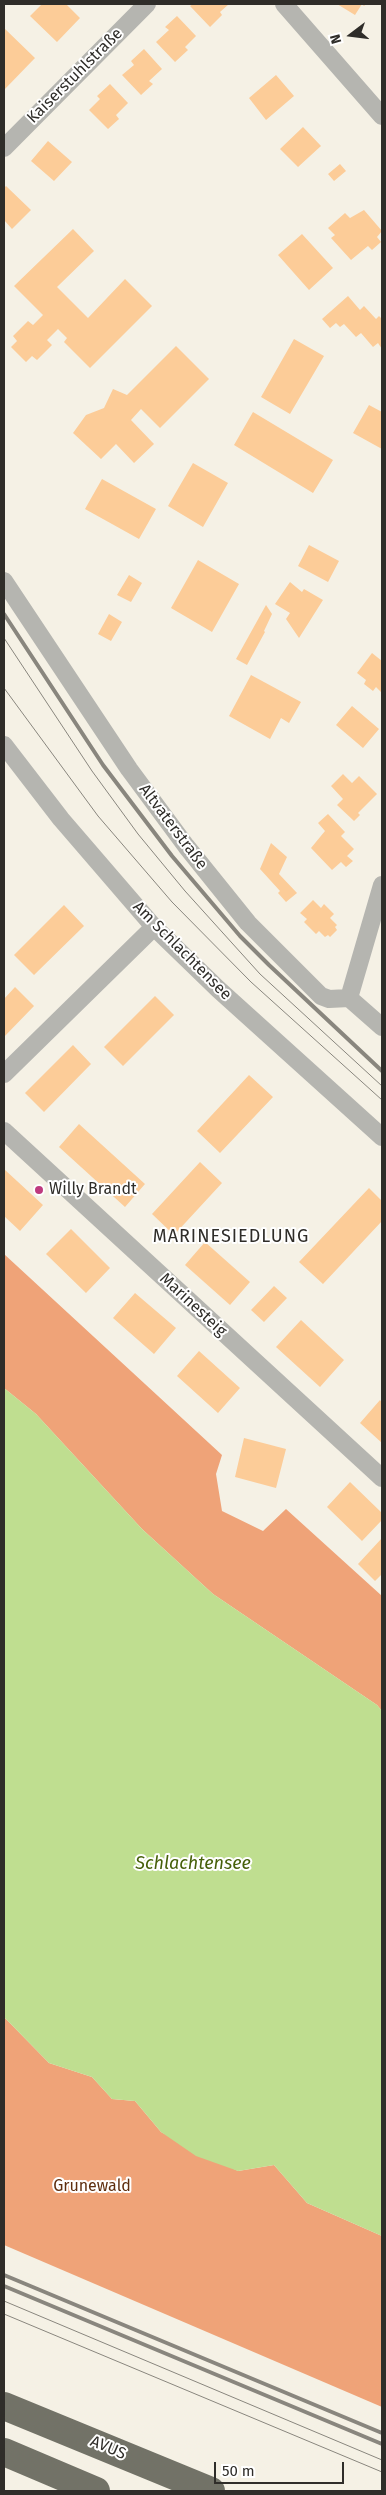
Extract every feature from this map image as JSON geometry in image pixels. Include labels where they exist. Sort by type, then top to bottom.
[{"type":"highway","name":"AVUS","points":[[4,2406],[211,2491]]},
{"type":"highway","points":[[4,2452],[96,2491]]},
{"type":"street","name":"Kaiserstuhlstraße","points":[[4,148],[147,4]]},
{"type":"street","points":[[284,4],[382,116]]},
{"type":"street","name":"Altvaterstraße","points":[[4,581],[129,769],[186,846],[248,923],[321,996],[329,999],[349,998]]},
{"type":"street","name":"Am Schlachtensee","points":[[4,745],[61,819],[154,926],[218,989],[382,1137]]},
{"type":"street","points":[[382,885],[349,998],[382,1027]]},
{"type":"street","points":[[4,1074],[154,926]]},
{"type":"street","name":"Marinesteig","points":[[4,1131],[382,1478]]},
{"type":"green space","points":[[4,1254],[222,1455],[216,1474],[222,1511],[263,1531],[286,1509],[382,1596],[382,1711],[377,1705],[213,1594],[142,1529],[36,1414],[4,1388]]},
{"type":"green space","name":"Grunewald","points":[[4,2017],[49,2063],[92,2077],[112,2099],[135,2101],[161,2132],[238,2171],[274,2165],[307,2203],[382,2236],[382,2407],[4,2245]]},
{"type":"water","name":"Schlachtensee","points":[[4,1388],[36,1414],[142,1529],[213,1594],[377,1705],[382,1711],[382,2236],[307,2203],[274,2165],[238,2171],[196,2156],[161,2132],[135,2101],[112,2099],[92,2077],[49,2063],[4,2017]]},
{"type":"building","points":[[42,4],[66,4],[80,18],[57,42],[30,16]]},
{"type":"building","points":[[193,4],[229,4],[220,12],[222,15],[210,27],[190,6]]},
{"type":"building","points":[[337,4],[362,4],[355,15]]},
{"type":"building","points":[[177,16],[196,36],[185,47],[188,50],[175,62],[156,42],[169,30],[165,27]]},
{"type":"building","points":[[4,28],[35,58],[4,90]]},
{"type":"building","points":[[144,49],[162,69],[149,81],[153,84],[141,95],[122,75],[134,65],[131,61]]},
{"type":"building","points":[[276,75],[294,96],[266,120],[249,98]]},
{"type":"building","points":[[110,84],[128,103],[116,115],[119,119],[108,129],[89,110],[100,99],[97,96]]},
{"type":"building","points":[[303,127],[321,146],[298,167],[280,149]]},
{"type":"building","points":[[48,141],[72,162],[54,181],[31,161]]},
{"type":"building","points":[[340,164],[346,171],[334,181],[328,174]]},
{"type":"building","points":[[6,186],[31,210],[12,229],[4,220],[4,188]]},
{"type":"building","points":[[364,210],[382,231],[377,237],[381,242],[372,250],[368,246],[351,260],[331,238],[335,235],[328,228],[345,213],[350,218]]},
{"type":"building","points":[[73,229],[94,251],[57,287],[88,318],[125,279],[152,306],[90,368],[64,342],[67,338],[58,329],[47,340],[52,345],[37,360],[32,356],[26,362],[11,347],[17,341],[13,336],[28,321],[33,325],[43,315],[14,286]]},
{"type":"building","points":[[302,234],[333,268],[309,290],[278,255]]},
{"type":"building","points":[[348,296],[360,310],[364,306],[376,319],[379,316],[382,319],[382,349],[378,343],[373,347],[361,333],[356,337],[344,324],[340,327],[336,323],[330,328],[322,319]]},
{"type":"building","points":[[294,339],[324,356],[290,414],[261,397]]},
{"type":"building","points":[[176,346],[209,379],[160,428],[141,409],[131,420],[154,444],[134,463],[116,444],[101,459],[73,433],[86,415],[104,408],[113,389],[127,395]]},
{"type":"building","points":[[369,405],[382,412],[382,449],[353,433]]},
{"type":"building","points":[[253,412],[333,460],[313,493],[234,445]]},
{"type":"building","points":[[193,463],[228,483],[203,527],[168,506]]},
{"type":"building","points":[[102,479],[156,509],[139,539],[85,509]]},
{"type":"building","points":[[309,545],[339,561],[328,582],[298,566]]},
{"type":"building","points":[[198,560],[239,584],[212,632],[171,608]]},
{"type":"building","points":[[129,575],[142,583],[131,602],[117,595]]},
{"type":"building","points":[[290,582],[302,592],[304,589],[323,600],[299,638],[286,619],[290,613],[275,604]]},
{"type":"building","points":[[266,605],[272,614],[265,632],[247,665],[236,659]]},
{"type":"building","points":[[109,614],[122,622],[111,641],[98,634]]},
{"type":"building","points":[[372,653],[382,661],[382,693],[376,687],[373,691],[364,684],[366,680],[357,673]]},
{"type":"building","points":[[251,675],[301,702],[289,723],[281,718],[270,739],[229,716]]},
{"type":"building","points":[[352,706],[379,729],[363,748],[336,725]]},
{"type":"building","points":[[343,774],[352,783],[359,776],[377,794],[358,813],[360,815],[354,821],[337,805],[343,799],[331,786]]},
{"type":"building","points":[[328,814],[345,832],[341,836],[354,849],[347,856],[353,861],[346,867],[341,862],[332,870],[311,848],[325,831],[318,823]]},
{"type":"building","points":[[271,843],[287,857],[279,874],[297,893],[286,902],[278,893],[280,891],[260,869]]},
{"type":"building","points":[[313,900],[321,908],[324,904],[334,914],[330,918],[337,925],[335,927],[337,930],[330,937],[328,935],[325,937],[319,931],[316,934],[304,922],[307,919],[300,913]]},
{"type":"building","points":[[64,905],[84,926],[34,975],[14,955]]},
{"type":"building","points":[[15,987],[34,1006],[4,1037],[4,999]]},
{"type":"building","points":[[155,996],[174,1015],[123,1066],[104,1047]]},
{"type":"building","points":[[73,1045],[91,1064],[44,1112],[25,1093]]},
{"type":"building","points":[[249,1075],[273,1097],[220,1153],[197,1131]]},
{"type":"building","points":[[79,1124],[145,1184],[125,1207],[59,1147]]},
{"type":"building","points":[[200,1162],[222,1183],[174,1235],[152,1214]]},
{"type":"building","points":[[4,1169],[43,1205],[20,1231],[4,1216]]},
{"type":"building","points":[[369,1188],[382,1201],[382,1221],[323,1284],[299,1262]]},
{"type":"building","points":[[71,1229],[110,1268],[86,1293],[46,1254]]},
{"type":"building","points":[[205,1242],[250,1282],[230,1305],[185,1265]]},
{"type":"building","points":[[274,1286],[287,1298],[264,1322],[251,1310]]},
{"type":"building","points":[[135,1293],[176,1328],[154,1354],[113,1318]]},
{"type":"building","points":[[301,1320],[344,1360],[320,1387],[276,1347]]},
{"type":"building","points":[[199,1351],[240,1388],[218,1413],[177,1376]]},
{"type":"building","points":[[380,1400],[382,1403],[382,1443],[360,1423]]},
{"type":"building","points":[[244,1438],[286,1449],[276,1488],[235,1477]]},
{"type":"building","points":[[350,1482],[382,1513],[382,1520],[362,1541],[327,1507]]},
{"type":"building","points":[[382,1538],[382,1574],[375,1581],[358,1564]]},
{"type":"tram line","points":[[4,638],[92,771],[138,834],[185,891],[260,974],[382,1086]]},
{"type":"tram line","points":[[4,688],[98,816],[172,902],[251,982],[382,1100]]},
{"type":"tram line","points":[[4,2301],[382,2460]]},
{"type":"tram line","points":[[4,2314],[382,2472]]},
{"type":"railway","points":[[4,614],[103,765],[172,856],[240,936],[382,1071]]},
{"type":"railway","points":[[4,2275],[382,2433]]},
{"type":"railway","points":[[4,2286],[382,2444]]},
{"type":"place","name":"Willy Brandt","points":[[39,1190]]},
{"type":"district","name":"MARINESIEDLUNG","points":[[231,1237]]}]
